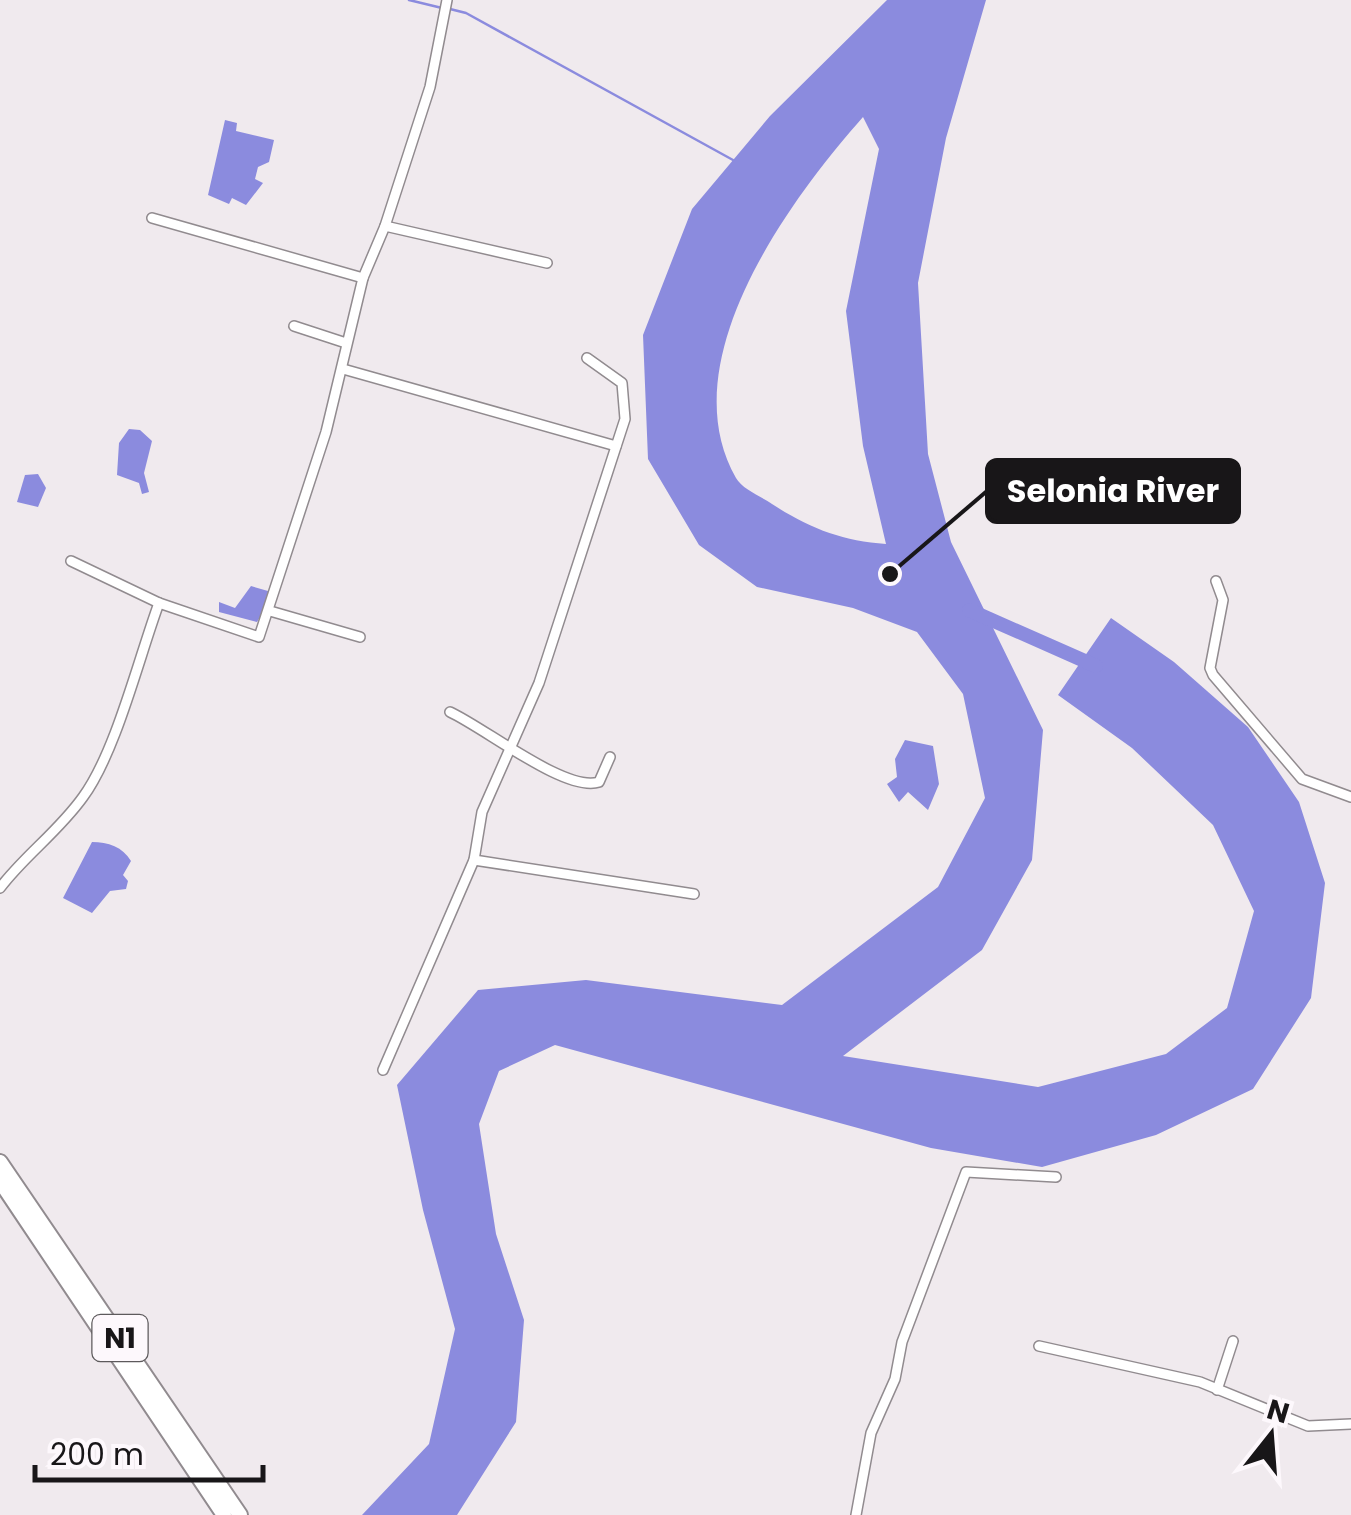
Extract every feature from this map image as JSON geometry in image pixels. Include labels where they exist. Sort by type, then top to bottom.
[{"type":"highway","name":"N1","points":[[0,1162],[240,1515]]},
{"type":"highway","name":"N1","points":[[0,1181],[224,1515]]},
{"type":"street","points":[[70,560],[159,603],[260,637],[343,369],[363,278],[385,226],[430,87],[447,0]]},
{"type":"street","points":[[152,218],[363,278]]},
{"type":"street","points":[[385,226],[547,264]]},
{"type":"street","points":[[294,326],[346,342]]},
{"type":"street","points":[[383,1070],[474,860],[482,812],[513,746],[567,604],[625,419],[622,383],[587,358]]},
{"type":"street","points":[[343,369],[616,446]]},
{"type":"street","points":[[1216,581],[1223,600],[1210,668],[1213,675],[1302,779],[1351,797]]},
{"type":"street","points":[[0,888],[21,859],[42,846],[86,794],[159,603]]},
{"type":"street","points":[[270,611],[360,636]]},
{"type":"street","points":[[450,712],[558,775],[586,786],[599,782],[610,757]]},
{"type":"street","points":[[474,860],[694,894]]},
{"type":"street","points":[[856,1515],[870,1434],[895,1378],[902,1342],[966,1172],[1056,1177]]},
{"type":"street","points":[[1217,1390],[1234,1341]]},
{"type":"street","points":[[1039,1346],[1172,1374],[1308,1426],[1351,1424]]},
{"type":"shaded area","points":[[887,0],[986,0],[946,138],[918,283],[928,454],[951,542],[1043,730],[1032,860],[982,950],[843,1056],[1038,1087],[1166,1054],[1227,1008],[1254,911],[1213,825],[1132,748],[1058,695],[1111,618],[1174,662],[1248,727],[1299,802],[1325,883],[1311,998],[1253,1089],[1156,1135],[1042,1167],[931,1148],[555,1045],[499,1071],[479,1124],[496,1234],[524,1320],[516,1422],[457,1515],[362,1515],[429,1444],[455,1329],[423,1210],[397,1085],[478,990],[586,980],[782,1005],[938,887],[985,798],[963,694],[917,632],[853,608],[757,587],[699,545],[648,459],[643,335],[692,209],[770,116]],"holes":[[[863,117],[879,149],[846,311],[863,446],[886,544],[855,540],[813,526],[743,486],[736,478],[719,433],[717,385],[727,335],[747,286],[802,193]]]},
{"type":"shaded area","points":[[225,120],[237,123],[236,131],[274,140],[269,162],[258,167],[255,179],[263,183],[246,205],[232,198],[229,204],[208,195]]},
{"type":"shaded area","points":[[129,429],[140,430],[152,441],[144,473],[149,492],[142,494],[139,483],[117,475],[119,443]]},
{"type":"shaded area","points":[[38,474],[46,488],[38,507],[17,502],[25,475]]},
{"type":"shaded area","points":[[251,586],[268,591],[271,599],[257,622],[219,612],[219,602],[235,608]]},
{"type":"shaded area","points":[[905,740],[933,746],[939,784],[928,810],[908,792],[899,802],[887,784],[897,777],[895,759]]},
{"type":"shaded area","points":[[92,842],[115,846],[131,861],[123,875],[128,881],[126,889],[110,891],[92,913],[63,898]]},
{"type":"waterway","points":[[409,0],[442,8]]},
{"type":"waterway","points":[[450,9],[466,13],[733,160]]},
{"type":"waterway","points":[[969,610],[1096,666]]},
{"type":"place","name":"Selonia River","points":[[890,574]]}]
